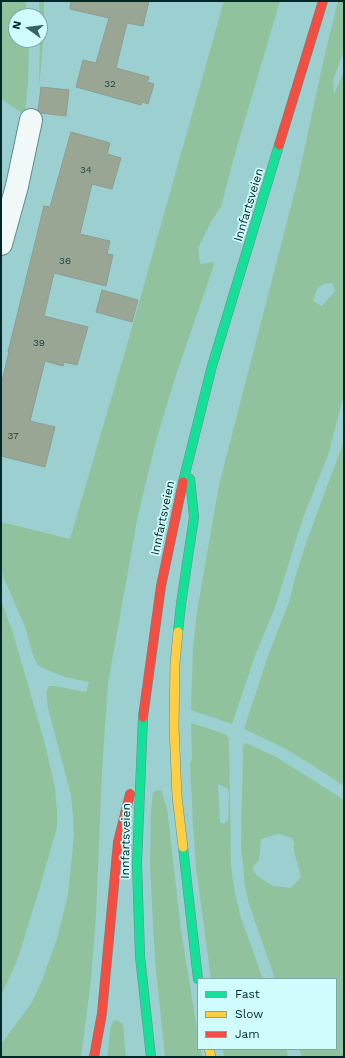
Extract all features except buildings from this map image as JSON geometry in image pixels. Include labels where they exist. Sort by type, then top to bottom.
[{"type":"highway","name":"Innfartsveien","points":[[151,1057],[140,941],[137,863],[142,722],[161,586],[188,460],[212,366],[324,1]]},
{"type":"highway","points":[[188,460],[194,517],[181,604],[175,663],[174,726],[178,804],[198,978]]},
{"type":"highway","points":[[94,1057],[102,1013],[118,842],[140,756]]},
{"type":"street","points":[[1,244],[17,186],[30,120]]},
{"type":"green space","points":[[1,1],[26,1],[26,8],[8,8],[8,48],[29,48],[25,115],[1,99]]},
{"type":"green space","points":[[39,1],[44,1],[44,8],[39,8]]},
{"type":"green space","points":[[224,1],[280,1],[236,150],[221,207],[212,220],[198,248],[200,264],[215,262],[176,375],[157,437],[138,515],[108,683],[102,770],[96,915],[91,980],[81,1057],[1,1057],[1,1044],[31,1004],[41,983],[57,939],[68,895],[74,835],[71,795],[48,708],[46,692],[49,686],[55,686],[86,692],[89,682],[65,677],[37,664],[25,627],[3,576],[1,563],[1,522],[70,539],[127,345]]},
{"type":"green space","points":[[338,1],[344,1],[344,51],[333,80],[334,94],[344,72],[344,394],[328,455],[303,518],[274,610],[256,653],[232,724],[191,710],[193,647],[197,611],[219,485],[298,179]],"holes":[[[332,283],[335,291],[322,306],[313,301],[317,289],[323,284]]]},
{"type":"green space","points":[[40,48],[42,48],[39,90]]},
{"type":"green space","points":[[344,441],[344,786],[284,748],[244,729],[268,656],[289,602],[306,543]]},
{"type":"green space","points":[[1,600],[13,633],[45,744],[55,788],[57,827],[18,958],[1,996]]},
{"type":"green space","points":[[191,723],[225,734],[229,738],[231,866],[234,888],[240,915],[263,978],[211,978],[196,867],[190,763],[192,759]],"holes":[[[218,784],[227,788],[229,793],[228,820],[224,824],[220,822]]]},
{"type":"green space","points":[[246,743],[278,758],[344,800],[344,1057],[302,1057],[299,1050],[337,1050],[337,978],[275,978],[249,904],[245,886],[241,845],[243,746]],"holes":[[[278,834],[292,838],[294,843],[294,851],[301,877],[291,888],[273,886],[257,876],[252,868],[259,860],[261,839]]]},
{"type":"green space","points":[[161,790],[167,808],[181,930],[197,1029],[197,1050],[201,1050],[202,1057],[165,1057],[155,960],[150,865],[151,811],[153,793]]},
{"type":"green space","points":[[114,1020],[119,1021],[123,1025],[126,1057],[107,1057],[111,1026]]},
{"type":"green space","points":[[223,1050],[286,1050],[288,1057],[224,1057]]},
{"type":"traffic: fast","points":[[183,482],[212,366],[279,145]]},
{"type":"traffic: fast","points":[[178,632],[194,517],[190,479]]},
{"type":"traffic: fast","points":[[143,717],[137,863],[140,956],[151,1057]]},
{"type":"traffic: fast","points":[[183,847],[198,978]]},
{"type":"traffic: slow","points":[[178,632],[175,663],[174,726],[177,796],[183,847]]},
{"type":"traffic: slow","points":[[209,1050],[211,1057]]},
{"type":"traffic: jam","points":[[279,145],[323,1]]},
{"type":"traffic: jam","points":[[143,717],[161,586],[183,482]]},
{"type":"traffic: jam","points":[[94,1057],[102,1013],[118,842],[130,794]]}]
